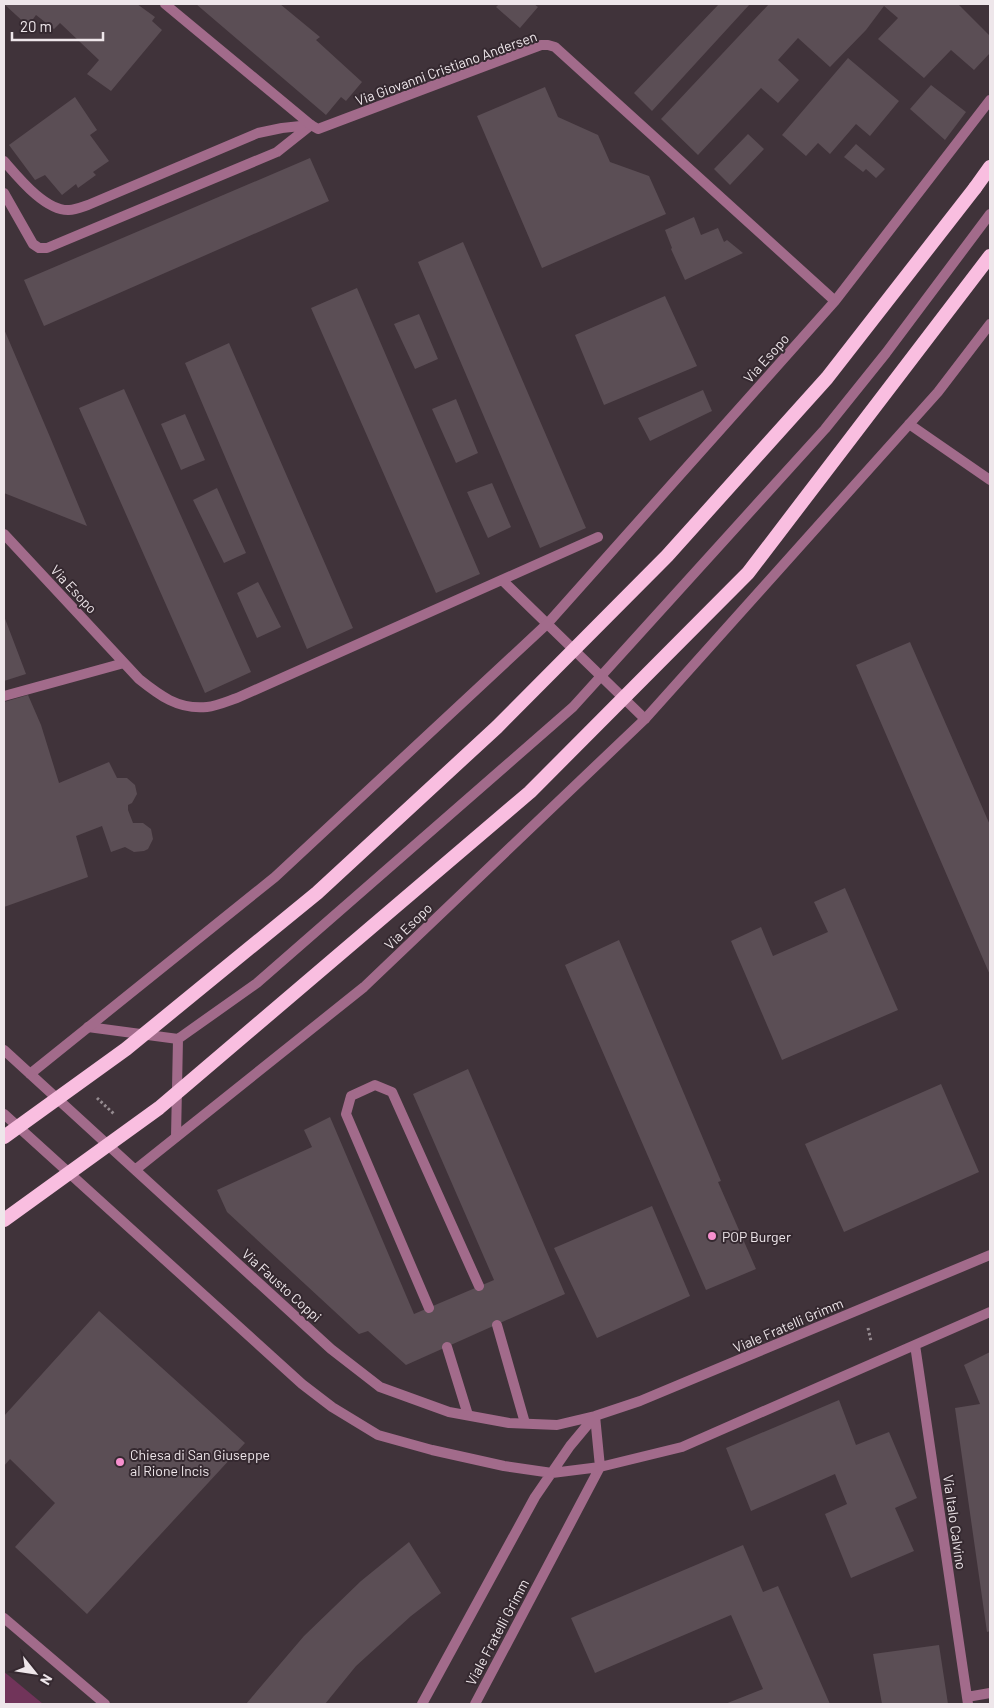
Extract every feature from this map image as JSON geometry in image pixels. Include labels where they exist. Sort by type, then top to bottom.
[{"type":"highway","points":[[4,1137],[126,1050],[318,893],[497,727],[667,556],[827,378],[990,167]]},
{"type":"highway","points":[[4,1220],[159,1108],[530,792],[748,573],[990,256]]},
{"type":"street","points":[[4,193],[33,244],[39,248],[47,248],[277,152],[311,125],[165,4]]},
{"type":"street","name":"Via Giovanni Cristiano Andersen","points":[[4,161],[47,204],[69,210],[88,205],[258,134],[282,128],[311,125],[315,129],[321,129],[541,45],[548,45],[554,47],[835,302]]},
{"type":"street","name":"Via Esopo","points":[[30,1074],[275,877],[548,623],[835,302],[990,100]]},
{"type":"street","points":[[88,1027],[178,1039],[258,983],[566,713],[825,429],[892,345],[990,214]]},
{"type":"street","name":"Via Esopo","points":[[135,1170],[364,987],[645,719],[938,392],[990,324]]},
{"type":"street","points":[[909,424],[990,480]]},
{"type":"street","name":"Via Esopo","points":[[4,534],[139,679],[163,698],[184,706],[207,707],[237,698],[598,537]]},
{"type":"street","points":[[502,580],[645,719]]},
{"type":"street","points":[[4,696],[124,663]]},
{"type":"street","points":[[176,1138],[178,1039]]},
{"type":"street","name":"Via Fausto Coppi","points":[[4,1050],[331,1349],[380,1387],[449,1412],[509,1423],[557,1425],[595,1416]]},
{"type":"street","points":[[429,1308],[346,1114],[350,1096],[375,1085],[392,1092],[479,1286]]},
{"type":"street","points":[[4,1114],[302,1384],[332,1407],[378,1435],[432,1450],[495,1464],[552,1473],[600,1466],[682,1447],[990,1312]]},
{"type":"street","name":"Viale Fratelli Grimm","points":[[595,1416],[640,1401],[990,1255]]},
{"type":"street","points":[[497,1325],[525,1424]]},
{"type":"street","name":"Via Italo Calvino","points":[[915,1345],[968,1701]]},
{"type":"street","points":[[447,1347],[468,1415]]},
{"type":"street","points":[[422,1704],[536,1497],[570,1446],[595,1416]]},
{"type":"street","points":[[595,1416],[600,1466]]},
{"type":"street","name":"Viale Fratelli Grimm","points":[[475,1704],[600,1466]]},
{"type":"street","points":[[4,1618],[105,1704]]},
{"type":"street","points":[[968,1701],[990,1693]]},
{"type":"path","points":[[96,1097],[116,1116]]},
{"type":"path","points":[[867,1324],[871,1344]]},
{"type":"shaded area","points":[[4,1672],[8,1675],[43,1704],[4,1704]]},
{"type":"building","points":[[4,4],[137,4],[155,17],[152,21],[162,30],[111,91],[87,74],[99,60],[60,23],[54,29],[36,15],[28,26]]},
{"type":"building","points":[[196,4],[280,4],[320,37],[316,40],[362,82],[346,101],[341,97],[326,115]]},
{"type":"building","points":[[499,4],[534,4],[538,7],[520,28],[496,7]]},
{"type":"building","points":[[719,4],[750,4],[652,111],[634,93]]},
{"type":"building","points":[[769,4],[958,4],[990,36],[990,53],[974,70],[951,50],[924,78],[878,39],[898,18],[884,6],[866,30],[830,67],[798,38],[778,60],[799,80],[778,103],[761,88],[698,155],[661,119]]},
{"type":"building","points":[[848,58],[899,101],[870,136],[856,124],[830,154],[818,143],[806,156],[782,135]]},
{"type":"building","points":[[931,85],[966,112],[945,140],[910,109]]},
{"type":"building","points":[[545,87],[558,117],[598,135],[610,162],[649,176],[666,214],[542,268],[477,116]]},
{"type":"building","points":[[75,97],[97,130],[90,135],[109,161],[93,172],[96,175],[78,188],[76,184],[62,195],[45,175],[35,180],[9,145]]},
{"type":"building","points":[[748,134],[764,149],[730,185],[714,169]]},
{"type":"building","points":[[856,144],[885,169],[876,178],[866,169],[863,172],[844,157]]},
{"type":"building","points":[[310,158],[329,201],[44,326],[24,280]]},
{"type":"building","points":[[694,217],[701,235],[718,228],[724,242],[727,240],[743,253],[685,280],[665,230]]},
{"type":"building","points":[[463,242],[586,528],[540,548],[418,262]]},
{"type":"building","points":[[357,288],[480,574],[436,593],[311,308]]},
{"type":"building","points":[[665,296],[697,366],[604,405],[575,335]]},
{"type":"building","points":[[419,314],[438,359],[415,369],[394,324]]},
{"type":"building","points":[[4,329],[50,437],[87,526],[4,493]]},
{"type":"building","points":[[229,343],[353,628],[307,649],[185,363]]},
{"type":"building","points":[[124,389],[251,672],[205,693],[79,408]]},
{"type":"building","points":[[703,390],[712,411],[650,441],[638,418]]},
{"type":"building","points":[[456,399],[478,453],[456,463],[432,409]]},
{"type":"building","points":[[185,414],[205,460],[181,470],[161,424]]},
{"type":"building","points":[[492,483],[511,527],[488,538],[467,492]]},
{"type":"building","points":[[217,488],[246,553],[224,563],[193,500]]},
{"type":"building","points":[[258,582],[281,627],[257,638],[237,593]]},
{"type":"building","points":[[4,616],[26,674],[4,681]]},
{"type":"building","points":[[910,642],[990,825],[990,975],[856,665]]},
{"type":"building","points":[[28,695],[41,725],[59,783],[109,762],[117,778],[127,778],[135,785],[137,794],[132,803],[128,805],[128,810],[133,823],[143,823],[151,829],[153,839],[148,849],[144,851],[134,852],[125,847],[111,852],[102,826],[76,836],[88,877],[4,907],[4,702]]},
{"type":"building","points":[[845,888],[898,1010],[782,1060],[731,941],[761,927],[773,956],[828,932],[814,902]]},
{"type":"building","points":[[619,940],[721,1181],[718,1182],[756,1269],[706,1290],[565,965]]},
{"type":"building","points":[[468,1069],[565,1294],[406,1365],[368,1331],[359,1334],[227,1212],[217,1190],[312,1147],[304,1130],[330,1117],[414,1314],[494,1280],[413,1094]]},
{"type":"building","points":[[941,1084],[979,1172],[844,1232],[805,1144]]},
{"type":"building","points":[[652,1206],[690,1296],[597,1338],[554,1248]]},
{"type":"building","name":"Chiesa di San Giuseppe al Rione Incis","points":[[99,1311],[245,1443],[87,1614],[15,1547],[55,1503],[10,1459],[4,1466],[4,1416]]},
{"type":"building","points":[[990,1352],[990,1631],[987,1632],[955,1408],[980,1404],[964,1365]]},
{"type":"building","points":[[839,1400],[856,1445],[889,1432],[917,1498],[895,1508],[914,1551],[851,1578],[825,1514],[847,1504],[835,1474],[751,1511],[726,1448]]},
{"type":"building","points":[[409,1542],[441,1593],[411,1616],[356,1666],[325,1704],[246,1704],[304,1636],[361,1581]]},
{"type":"building","points":[[743,1545],[763,1592],[778,1586],[830,1704],[725,1704],[763,1689],[731,1615],[595,1673],[571,1618]]},
{"type":"building","points":[[939,1645],[948,1704],[882,1704],[873,1654]]},
{"type":"place","name":"POP Burger","points":[[712,1236]]},
{"type":"place","name":"Chiesa di San Giuseppe al Rione Incis","points":[[120,1462]]}]
